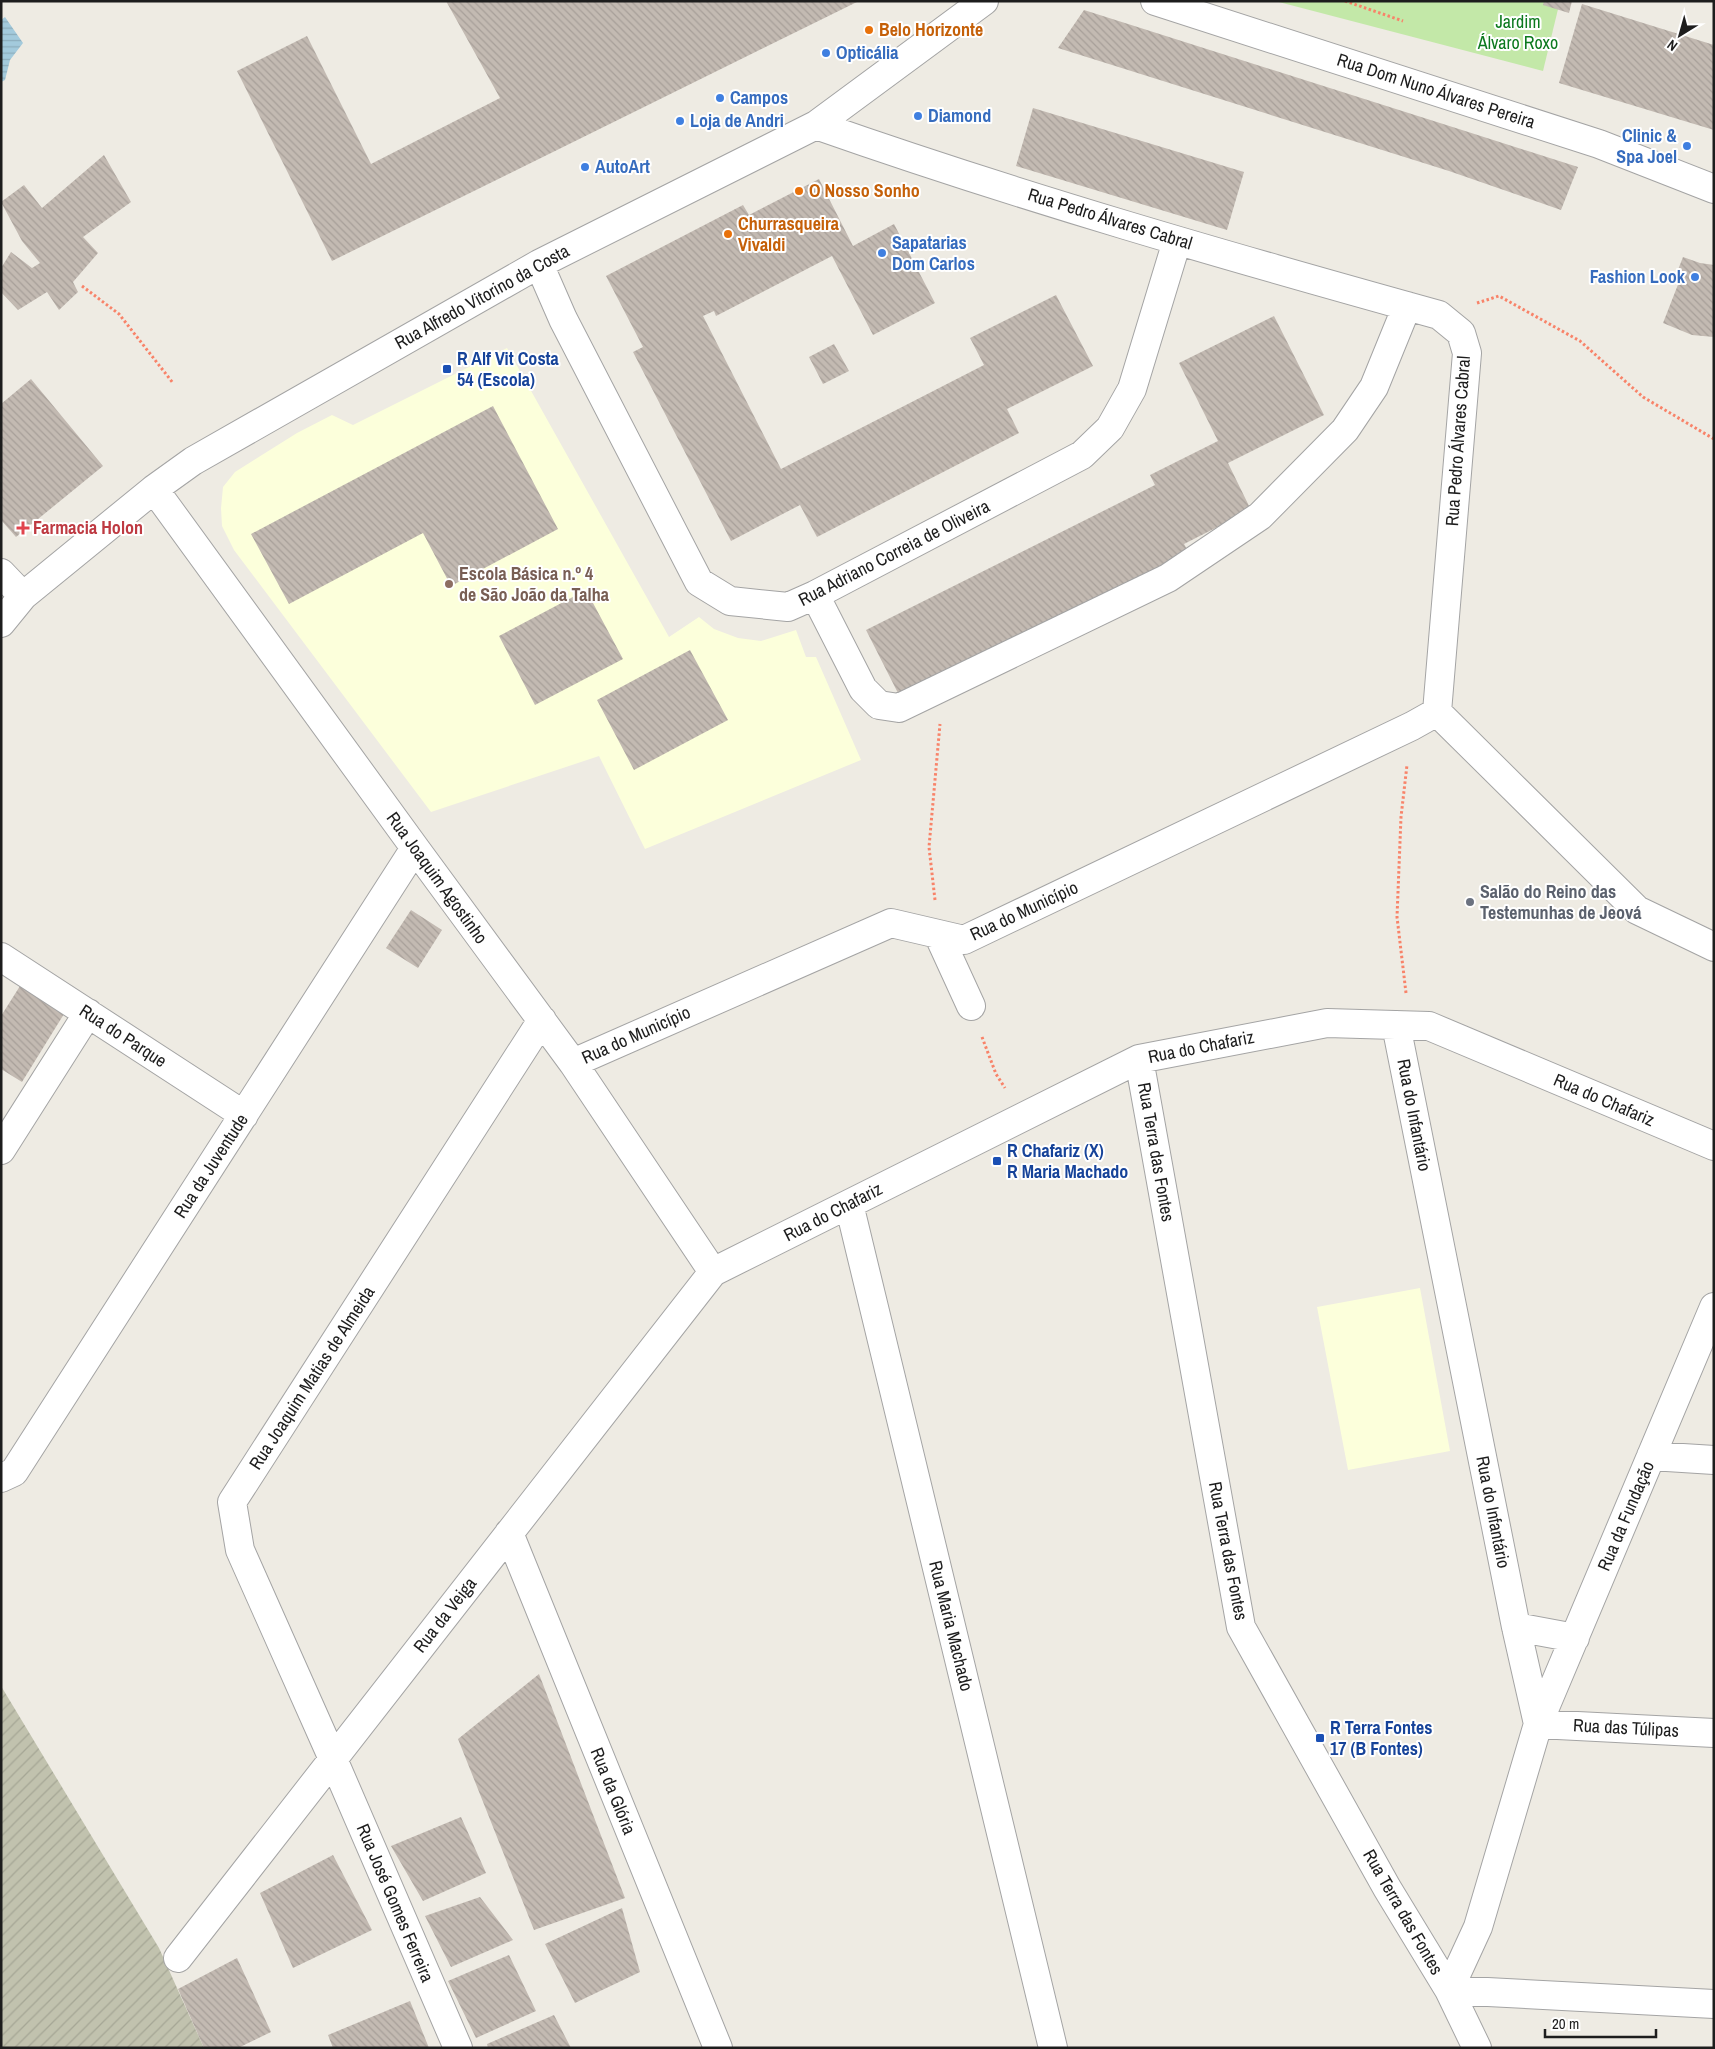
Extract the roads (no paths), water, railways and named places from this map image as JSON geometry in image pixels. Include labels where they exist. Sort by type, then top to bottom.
[{"type":"street","name":"Rua Alfredo Vitorino da Costa","points":[[1,623],[23,596],[154,489],[193,461],[539,264],[816,125],[984,1]]},
{"type":"street","name":"Rua Dom Nuno Álvares Pereira","points":[[1154,1],[1599,144],[1714,189]]},
{"type":"street","name":"Rua Pedro Álvares Cabral","points":[[816,125],[892,152],[1177,241],[1439,315],[1461,333],[1467,353],[1437,712]]},
{"type":"street","name":"Rua Adriano Correia de Oliveira","points":[[539,264],[563,319],[699,582],[730,601],[788,607],[815,595],[1082,455],[1110,428],[1132,390],[1177,241]]},
{"type":"street","points":[[815,595],[863,689],[879,705],[899,708],[1168,578],[1260,516],[1345,430],[1374,386],[1407,306]]},
{"type":"street","name":"Rua Joaquim Agostinho","points":[[154,489],[573,1063],[713,1272]]},
{"type":"street","points":[[1,573],[23,596]]},
{"type":"street","points":[[1437,712],[1637,910],[1714,947]]},
{"type":"street","name":"Rua do Município","points":[[573,1063],[891,923],[964,940],[1412,726],[1437,712]]},
{"type":"street","name":"Rua da Juventude","points":[[1,1478],[14,1472],[415,848]]},
{"type":"street","points":[[938,934],[971,1006]]},
{"type":"street","name":"Rua do Parque","points":[[1,958],[244,1115]]},
{"type":"street","points":[[1,1150],[88,1013]]},
{"type":"street","name":"Rua Joaquim Matias de Almeida","points":[[333,1759],[240,1550],[232,1502],[542,1020]]},
{"type":"street","name":"Rua do Chafariz","points":[[713,1272],[1139,1059],[1327,1023],[1429,1026],[1714,1146]]},
{"type":"street","name":"Rua do Infantário","points":[[1403,1025],[1516,1627],[1538,1724],[1478,1927],[1449,1990]]},
{"type":"street","name":"Rua Terra das Fontes","points":[[1139,1059],[1242,1627],[1387,1888],[1449,1990],[1477,2048]]},
{"type":"street","name":"Rua Maria Machado","points":[[849,1204],[1052,2048]]},
{"type":"street","name":"Rua da Veiga","points":[[178,1958],[713,1272]]},
{"type":"street","name":"Rua da Fundação","points":[[1538,1724],[1714,1307]]},
{"type":"street","points":[[1651,1456],[1714,1460]]},
{"type":"street","name":"Rua da Glória","points":[[509,1533],[718,2048]]},
{"type":"street","points":[[1516,1627],[1575,1638]]},
{"type":"street","name":"Rua das Túlipas","points":[[1538,1724],[1714,1733]]},
{"type":"street","name":"Rua José Gomes Ferreira","points":[[333,1759],[458,2048]]},
{"type":"street","points":[[1449,1990],[1714,2004]]},
{"type":"water","points":[[5,17],[23,43],[10,60],[5,80],[1,82],[1,20]]},
{"type":"place","name":"Belo Horizonte","points":[[869,30]]},
{"type":"place","name":"Opticália","points":[[826,53]]},
{"type":"place","name":"Campos","points":[[720,98]]},
{"type":"place","name":"Diamond","points":[[918,116]]},
{"type":"place","name":"Loja de Andri","points":[[680,121]]},
{"type":"place","name":"Clinic & Spa Joel","points":[[1687,146]]},
{"type":"place","name":"AutoArt","points":[[585,167]]},
{"type":"place","name":"O Nosso Sonho","points":[[799,191]]},
{"type":"place","name":"Churrasqueira Vivaldi","points":[[728,234]]},
{"type":"place","name":"Sapatarias Dom Carlos","points":[[882,253]]},
{"type":"place","name":"Fashion Look","points":[[1695,277]]},
{"type":"place","name":"R Alf Vit Costa 54 (Escola)","points":[[447,369]]},
{"type":"place","name":"Farmacia Holon","points":[[23,528]]},
{"type":"place","name":"Escola Básica n.º 4 de São João da Talha","points":[[449,584]]},
{"type":"place","name":"Salão do Reino das Testemunhas de Jeová","points":[[1470,902]]},
{"type":"place","name":"R Chafariz (X) R Maria Machado","points":[[997,1161]]},
{"type":"place","name":"R Terra Fontes 17 (B Fontes)","points":[[1320,1738]]},
{"type":"park label","name":"Jardim Álvaro Roxo","points":[[1518,32]]}]
